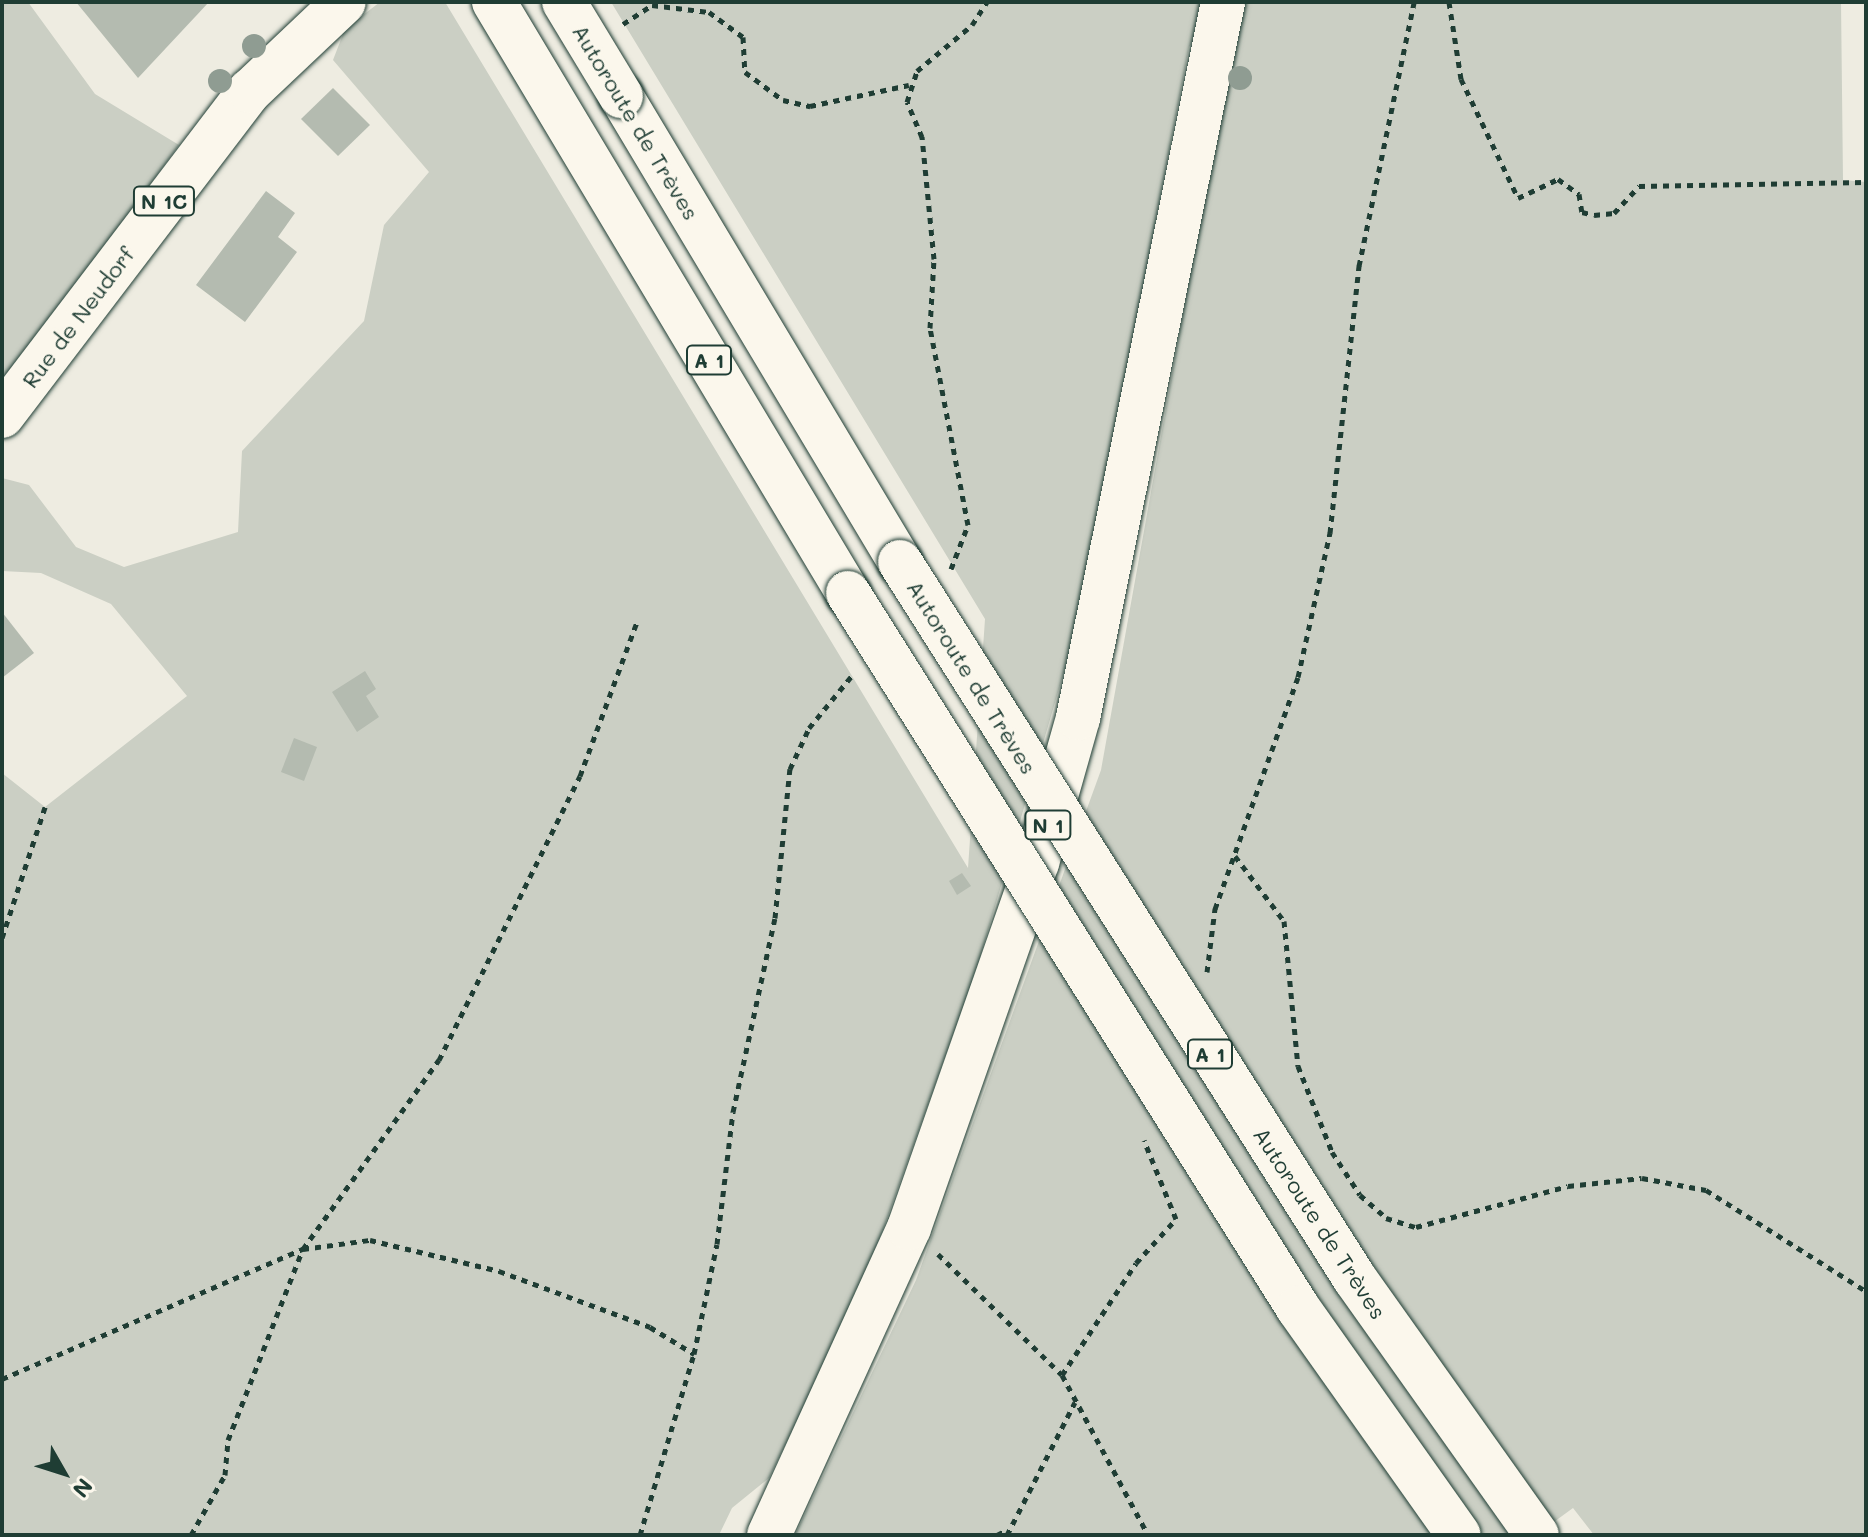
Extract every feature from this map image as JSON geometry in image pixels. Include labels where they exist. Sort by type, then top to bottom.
[{"type":"main road","name":"Rue de Neudorf","points":[[2,416],[250,91],[344,2]]},
{"type":"main road","name":"A 1","points":[[494,2],[848,593],[1298,1308],[1459,1535]]},
{"type":"main road","name":"Autoroute de Trèves","points":[[564,2],[900,562],[1347,1267],[1537,1535]]},
{"type":"main road","name":"N 1","points":[[769,1535],[909,1228],[976,1050],[1078,718],[1223,2]]},
{"type":"path","points":[[614,30],[652,5],[709,12],[743,37],[745,72],[783,100],[810,106],[909,85],[987,2]]},
{"type":"path","points":[[1207,977],[1215,909],[1298,677],[1330,533],[1359,266],[1414,2]]},
{"type":"path","points":[[1449,2],[1461,79],[1518,198],[1558,179],[1579,194],[1582,212],[1594,215],[1614,213],[1639,186],[1866,182]]},
{"type":"path","points":[[909,85],[907,102],[922,137],[934,259],[930,328],[944,421],[960,466]]},
{"type":"path","points":[[191,1535],[225,1475],[228,1440],[303,1249],[439,1060],[580,776],[637,622]]},
{"type":"path","points":[[640,1535],[694,1354],[775,918],[790,769],[809,728],[850,677]]},
{"type":"path","points":[[2,938],[45,807]]},
{"type":"path","points":[[1235,856],[1284,921],[1298,1066],[1332,1152],[1386,1218],[1416,1227],[1568,1186],[1642,1178],[1706,1190],[1866,1291]]},
{"type":"path","points":[[1062,1375],[1136,1263],[1176,1219]]},
{"type":"path","points":[[909,1228],[1062,1375],[1148,1535]]},
{"type":"path","points":[[2,1379],[303,1249],[370,1240],[499,1271],[650,1327],[694,1354]]},
{"type":"path","points":[[997,1535],[1007,1532],[1075,1402]]},
{"type":"shaded area","points":[[2,2],[28,2],[95,94],[179,145],[2,388]]},
{"type":"shaded area","points":[[380,2],[445,2],[968,868],[985,619],[611,2],[1205,2],[1200,33],[1189,47],[1079,621],[976,971],[862,1288],[769,1478],[732,1508],[719,1535],[2,1535],[2,773],[45,807],[187,696],[111,604],[41,573],[2,571],[2,478],[29,485],[76,547],[124,567],[238,532],[242,451],[364,321],[384,225],[429,172],[333,60],[345,29]]},
{"type":"shaded area","points":[[1239,2],[1841,2],[1843,180],[1866,182],[1866,1535],[1594,1535],[1573,1508],[1536,1535],[795,1535],[916,1280],[1101,770]]},
{"type":"building","points":[[76,2],[209,2],[138,78]]},
{"type":"building","points":[[333,88],[370,125],[338,156],[301,119]]},
{"type":"building","points":[[266,191],[295,213],[278,237],[297,252],[245,322],[196,285]]},
{"type":"building","points":[[2,612],[34,653],[2,678]]},
{"type":"building","points":[[365,671],[376,689],[366,696],[379,717],[357,732],[332,692]]},
{"type":"building","points":[[294,738],[317,747],[304,781],[281,772]]},
{"type":"building","points":[[962,873],[971,886],[957,895],[949,881]]}]
